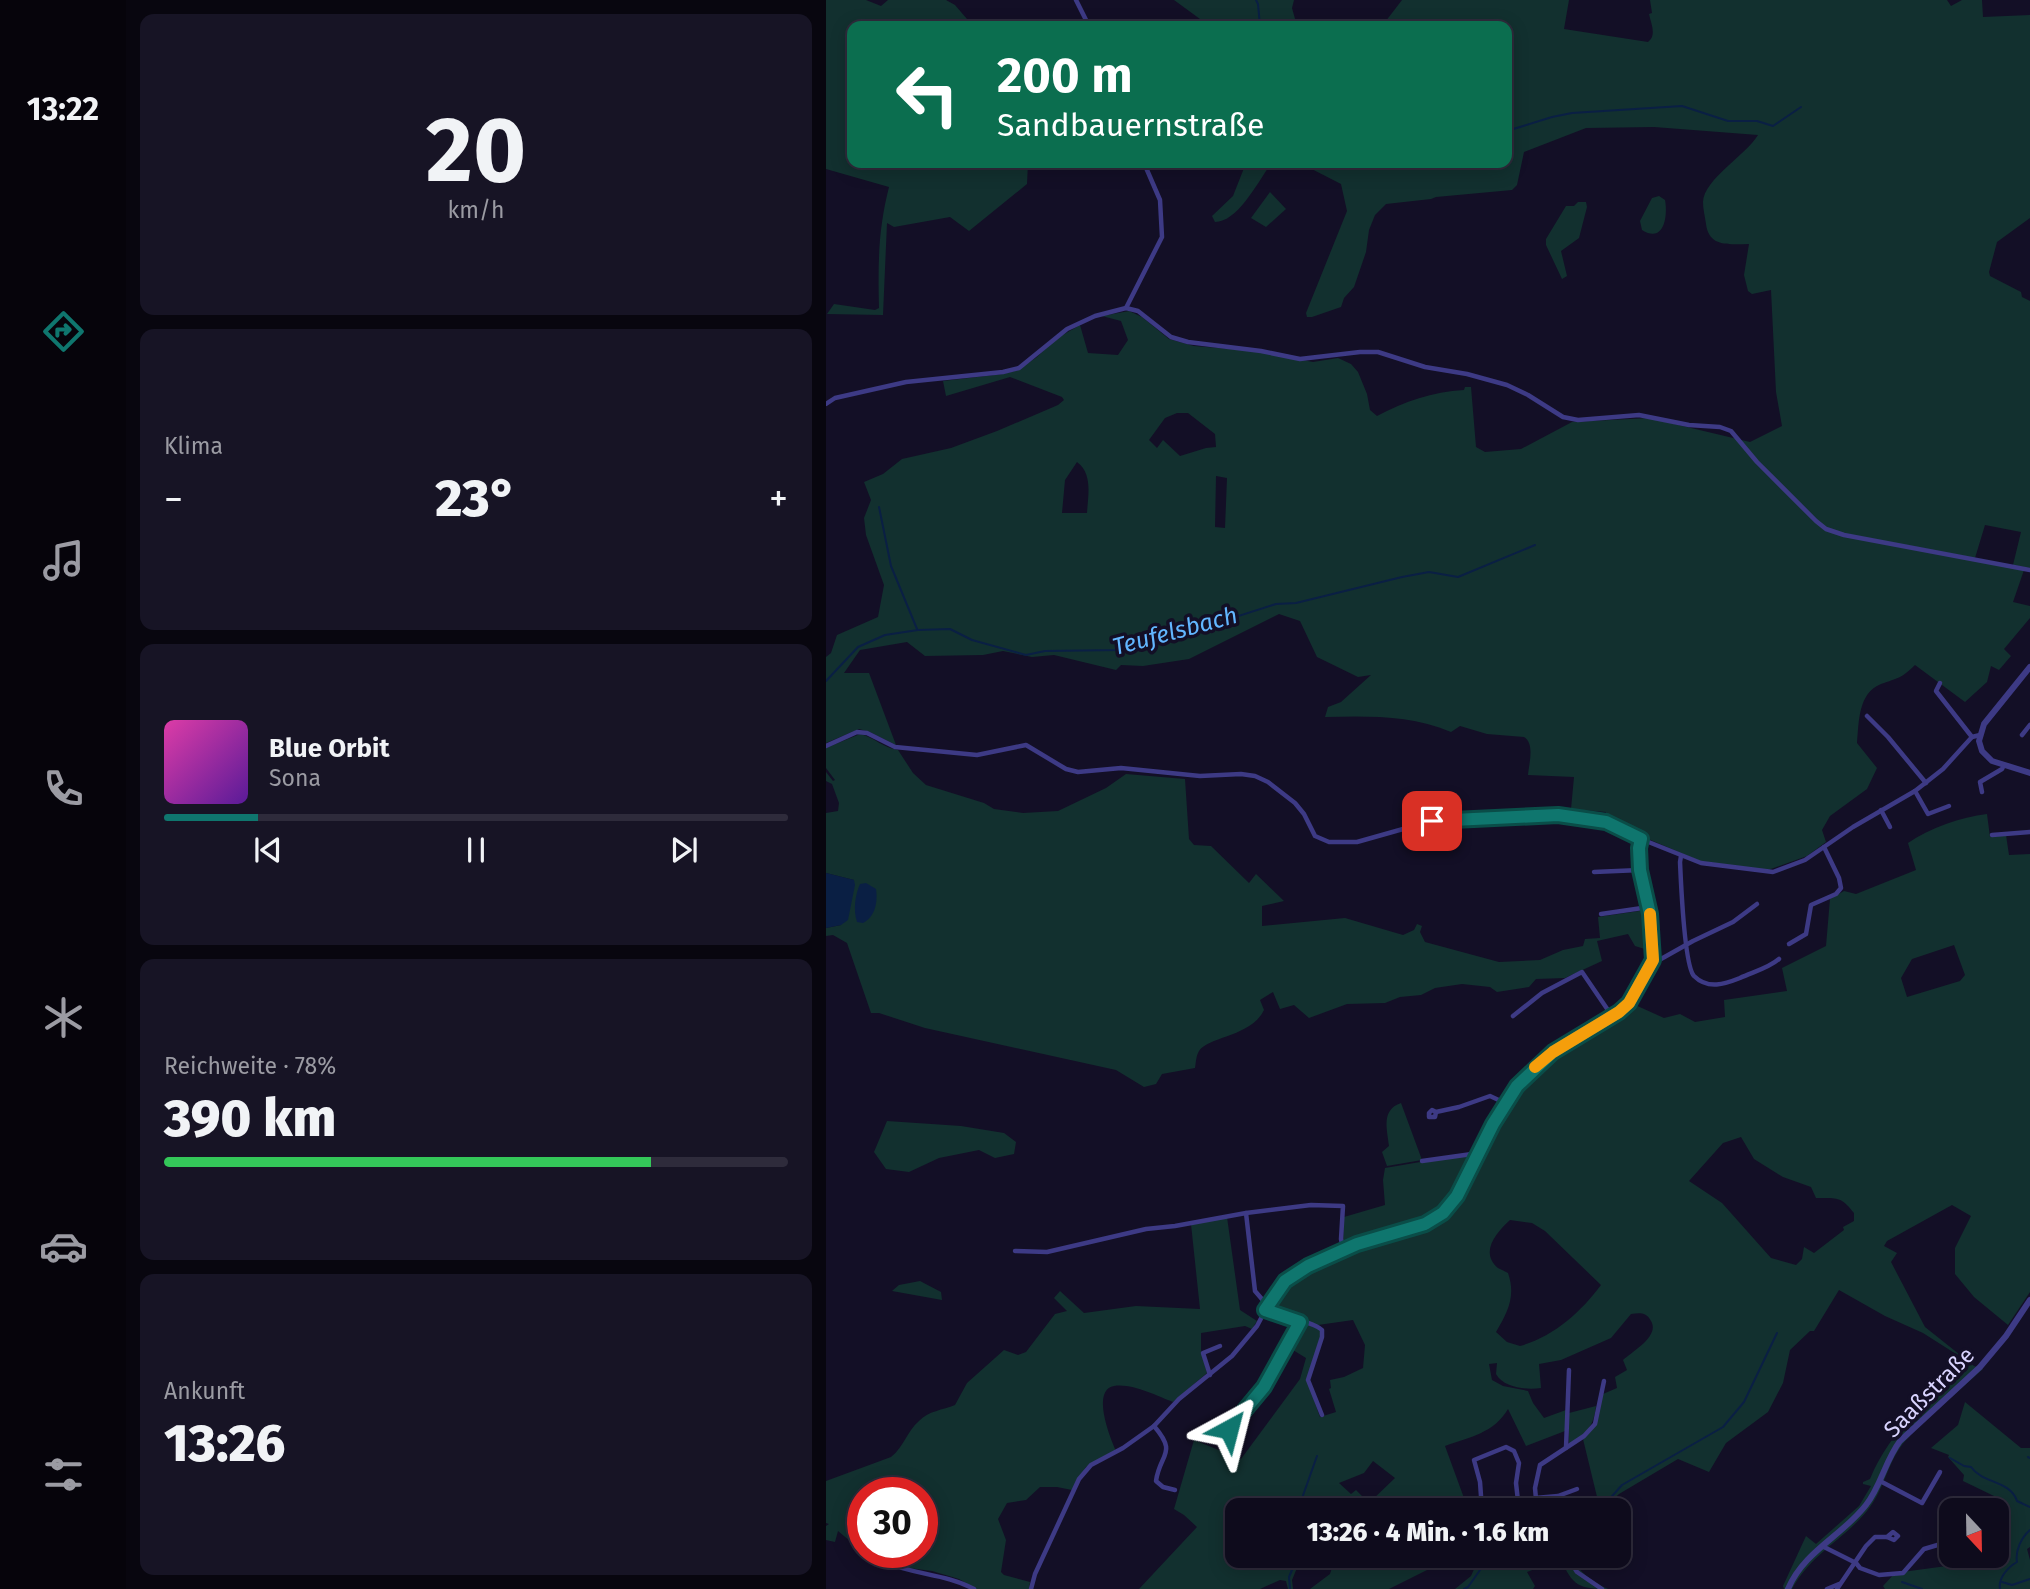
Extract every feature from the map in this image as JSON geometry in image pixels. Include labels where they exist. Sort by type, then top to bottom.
[{"type":"street","points":[[1076,0],[1086,21]]},
{"type":"street","points":[[1125,308],[1163,237],[1160,200],[1146,168]]},
{"type":"street","points":[[826,404],[835,398],[906,382],[1019,368],[1067,329],[1103,313],[1125,308],[1138,311],[1171,337],[1188,342],[1300,359],[1378,352],[1425,367],[1467,374],[1507,385],[1563,417],[1578,420],[1639,415],[1689,425],[1720,427],[1731,431],[1784,490],[1826,529],[1844,535],[2030,570]]},
{"type":"street","points":[[826,746],[851,733],[862,732],[895,747],[968,754],[986,754],[1026,745],[1066,769],[1078,772],[1121,768],[1200,776],[1255,776],[1268,782],[1295,803],[1315,836],[1339,843],[1369,839],[1435,820],[1486,820],[1550,815],[1599,820],[1708,865],[1773,872],[1797,864],[1926,783],[1976,736],[2030,667]]},
{"type":"street","points":[[1940,683],[1936,691],[1976,736],[1984,754],[1992,761],[2030,773]]},
{"type":"street","points":[[1867,716],[1926,783]]},
{"type":"street","points":[[2022,735],[2030,724]]},
{"type":"street","points":[[1982,792],[1980,782],[2002,769],[2004,765]]},
{"type":"street","points":[[1915,791],[1928,814],[1949,806]]},
{"type":"street","points":[[1881,810],[1890,827]]},
{"type":"street","points":[[1992,835],[2030,832]]},
{"type":"street","points":[[1031,1589],[1035,1574],[1082,1473],[1154,1426],[1180,1399],[1242,1346],[1257,1326],[1276,1290],[1293,1274],[1343,1249],[1435,1219],[1443,1213],[1457,1196],[1505,1103],[1517,1086],[1544,1059],[1629,1003],[1653,960],[1649,907],[1640,870],[1641,839]]},
{"type":"street","points":[[1788,944],[1805,934],[1811,905],[1836,894],[1841,888],[1824,847]]},
{"type":"street","points":[[1681,856],[1686,944],[1691,972],[1698,979],[1716,986],[1768,966],[1779,959]]},
{"type":"street","points":[[1594,872],[1640,870]]},
{"type":"street","points":[[1653,960],[1661,959],[1733,922],[1756,904]]},
{"type":"street","points":[[1601,914],[1649,907]]},
{"type":"street","points":[[1513,1016],[1542,993],[1582,972],[1612,1016]]},
{"type":"street","points":[[1436,1112],[1490,1096],[1505,1103]]},
{"type":"street","points":[[1422,1160],[1479,1153]]},
{"type":"street","points":[[1015,1251],[1047,1252],[1146,1228],[1175,1227],[1246,1213],[1311,1205],[1343,1206],[1343,1249]]},
{"type":"street","points":[[1246,1213],[1255,1291],[1266,1307],[1300,1322],[1317,1325],[1322,1330],[1308,1380],[1322,1415]]},
{"type":"street","name":"Saaßstraße","points":[[1788,1589],[1802,1563],[1867,1504],[1899,1441],[1980,1367],[2006,1336],[2030,1300]]},
{"type":"street","points":[[1223,1441],[1240,1415],[1264,1387],[1300,1322]]},
{"type":"street","points":[[1210,1375],[1203,1353],[1220,1346]]},
{"type":"street","points":[[1566,1448],[1569,1370]]},
{"type":"street","points":[[1535,1498],[1540,1465],[1584,1436],[1595,1424],[1604,1381]]},
{"type":"street","points":[[1154,1426],[1164,1438],[1167,1448],[1156,1481],[1163,1487],[1175,1490]]},
{"type":"street","points":[[1481,1498],[1474,1461],[1506,1447],[1514,1451],[1518,1463],[1518,1498]]},
{"type":"street","points":[[1879,1481],[1922,1503],[1940,1472]]},
{"type":"street","points":[[1543,1498],[1577,1489]]},
{"type":"street","points":[[1827,1589],[1838,1587],[1875,1537],[1887,1537]]},
{"type":"street","points":[[1822,1546],[1856,1563],[1860,1568],[1879,1575],[1903,1573],[1924,1549],[1939,1545]]},
{"type":"street","points":[[900,1568],[940,1575],[974,1589]]},
{"type":"street","points":[[1576,1568],[1581,1575],[1602,1589]]},
{"type":"green space","points":[[826,0],[866,0],[881,6],[888,0],[946,0],[955,5],[969,21],[847,21],[847,168],[1028,168],[1027,184],[969,231],[950,217],[894,227],[887,223],[883,315],[827,314],[834,304],[875,310],[879,308],[880,247],[889,187],[826,169]]},
{"type":"green space","points":[[1174,0],[1294,0],[1292,8],[1296,21],[1200,19]]},
{"type":"green space","points":[[1402,0],[1569,0],[1564,29],[1648,42],[1653,33],[1649,14],[1652,13],[1650,0],[1947,0],[1951,6],[1962,0],[1982,0],[1983,17],[2030,15],[2030,218],[1997,242],[1989,272],[1990,276],[2021,292],[2022,297],[2030,301],[2030,568],[2013,565],[2021,532],[1985,525],[1975,558],[1863,537],[2024,570],[2013,602],[2030,606],[2030,618],[2004,649],[2011,656],[1999,670],[1991,666],[1987,682],[1965,702],[1915,665],[1900,677],[1873,688],[1861,709],[1857,743],[1877,768],[1867,789],[1830,816],[1822,830],[1826,842],[1807,856],[1768,870],[1700,861],[1606,821],[1606,812],[1571,809],[1574,777],[1528,775],[1530,749],[1524,737],[1487,734],[1460,726],[1451,732],[1420,722],[1389,718],[1325,717],[1328,707],[1341,702],[1371,675],[1358,677],[1317,657],[1300,621],[1279,614],[1189,659],[1143,666],[1121,665],[1116,670],[1054,655],[1032,657],[1003,651],[983,655],[925,656],[907,642],[860,650],[844,673],[869,673],[896,745],[859,729],[826,743],[826,657],[831,653],[837,635],[878,617],[884,585],[866,535],[864,518],[871,500],[864,482],[883,474],[902,459],[951,448],[1058,405],[1064,400],[1062,397],[1010,377],[946,396],[943,381],[1018,370],[1037,357],[1054,340],[1080,325],[1088,353],[1118,355],[1128,340],[1121,321],[1102,316],[1129,311],[1142,317],[1169,339],[1194,346],[1256,351],[1313,362],[1338,358],[1351,364],[1358,372],[1370,410],[1377,416],[1419,398],[1471,387],[1476,447],[1485,452],[1521,449],[1572,422],[1649,418],[1750,442],[1782,426],[1776,392],[1771,290],[1752,294],[1748,291],[1744,275],[1749,244],[1722,243],[1711,237],[1703,205],[1710,185],[1758,135],[1654,127],[1586,128],[1524,152],[1517,185],[1512,190],[1386,204],[1375,215],[1354,287],[1344,298],[1341,307],[1307,317],[1306,313],[1347,211],[1341,184],[1310,168],[1512,168],[1512,21],[1386,21]],"holes":[[[1177,413],[1188,413],[1215,434],[1216,447],[1180,456],[1163,440],[1157,448],[1149,440],[1165,418]],[[1077,462],[1087,479],[1087,513],[1062,513],[1065,480]],[[1216,476],[1227,478],[1225,528],[1215,527]]]},
{"type":"green space","points":[[1244,168],[1268,168],[1239,209],[1231,216],[1215,222],[1212,216],[1233,196]]},
{"type":"green space","points":[[1270,192],[1286,209],[1266,227],[1251,218]]},
{"type":"green space","points":[[1659,196],[1665,200],[1665,220],[1660,231],[1649,233],[1642,230],[1640,221],[1652,198]]},
{"type":"green space","points":[[1578,202],[1586,202],[1587,207],[1579,238],[1561,251],[1567,276],[1562,279],[1546,245],[1546,239],[1566,206],[1574,206]]},
{"type":"green space","points":[[860,734],[898,750],[913,773],[926,785],[984,803],[994,809],[1023,813],[1058,811],[1106,788],[1126,774],[1185,779],[1189,839],[1194,845],[1211,846],[1249,883],[1256,874],[1284,901],[1262,906],[1262,926],[1345,918],[1403,935],[1414,930],[1417,924],[1422,926],[1420,932],[1425,942],[1499,962],[1540,960],[1563,950],[1583,946],[1585,939],[1600,938],[1598,917],[1646,910],[1651,951],[1635,946],[1628,934],[1597,941],[1602,961],[1565,978],[1536,979],[1529,987],[1497,992],[1490,987],[1462,984],[1435,988],[1421,995],[1400,997],[1385,1003],[1347,1004],[1309,1018],[1294,1005],[1280,1009],[1273,992],[1260,1000],[1264,1010],[1250,1026],[1204,1046],[1199,1051],[1195,1068],[1162,1074],[1156,1084],[1144,1087],[1116,1070],[925,1028],[879,1013],[871,1013],[847,943],[833,935],[826,936],[826,928],[841,925],[854,880],[826,873],[826,813],[838,811],[839,803],[832,784],[826,781],[826,772],[835,780],[826,768],[826,748]]},
{"type":"green space","points":[[1987,814],[1990,837],[2006,835],[2009,855],[2030,854],[2030,1292],[2008,1325],[1974,1297],[1955,1274],[1955,1248],[1971,1216],[1952,1205],[1887,1241],[1884,1246],[1897,1253],[1891,1262],[1925,1327],[1974,1366],[1983,1369],[1910,1434],[1867,1511],[1808,1566],[1792,1589],[1784,1589],[1783,1586],[1806,1536],[1816,1544],[1859,1506],[1871,1486],[1863,1482],[1870,1479],[1900,1429],[1967,1361],[1923,1333],[1885,1316],[1839,1290],[1814,1331],[1810,1331],[1790,1350],[1783,1383],[1768,1412],[1726,1443],[1709,1472],[1678,1459],[1615,1498],[1597,1498],[1583,1439],[1593,1428],[1603,1394],[1617,1388],[1615,1377],[1627,1370],[1623,1360],[1644,1343],[1652,1332],[1653,1327],[1647,1316],[1640,1313],[1631,1314],[1611,1338],[1561,1360],[1539,1364],[1541,1388],[1529,1389],[1510,1385],[1496,1374],[1497,1363],[1489,1364],[1492,1380],[1503,1386],[1528,1391],[1544,1418],[1566,1410],[1565,1431],[1526,1446],[1508,1409],[1489,1429],[1445,1446],[1464,1498],[1374,1498],[1395,1478],[1373,1461],[1364,1473],[1339,1483],[1351,1494],[1356,1490],[1364,1498],[1225,1498],[1225,1568],[1297,1568],[1292,1580],[1293,1589],[1288,1589],[1286,1581],[1280,1580],[1260,1589],[1139,1589],[1197,1527],[1174,1509],[1194,1440],[1241,1459],[1300,1379],[1306,1358],[1288,1347],[1302,1325],[1320,1329],[1310,1384],[1320,1417],[1336,1412],[1329,1389],[1330,1380],[1363,1368],[1365,1345],[1353,1320],[1318,1325],[1271,1311],[1268,1307],[1292,1279],[1324,1259],[1421,1228],[1444,1215],[1461,1194],[1513,1095],[1563,1048],[1617,1017],[1633,1004],[1664,1018],[1680,1014],[1695,1022],[1725,1017],[1724,1000],[1787,991],[1782,968],[1826,946],[1830,899],[1844,891],[1856,894],[1916,870],[1908,843],[1956,821]],"holes":[[[1954,945],[1965,975],[1960,981],[1907,997],[1901,978],[1912,959]],[[1741,1137],[1754,1159],[1783,1177],[1811,1187],[1816,1198],[1834,1198],[1846,1203],[1854,1213],[1854,1221],[1843,1227],[1844,1230],[1814,1253],[1804,1247],[1802,1259],[1796,1265],[1771,1258],[1722,1203],[1689,1181],[1723,1143]],[[1510,1220],[1532,1223],[1545,1231],[1601,1285],[1585,1305],[1555,1330],[1520,1346],[1507,1342],[1496,1332],[1507,1311],[1511,1289],[1508,1273],[1493,1262],[1490,1249],[1495,1236]]]},
{"type":"green space","points":[[1401,1103],[1422,1160],[1387,1166],[1382,1152],[1389,1146],[1388,1115],[1390,1110]]},
{"type":"green space","points":[[887,1121],[961,1126],[1004,1133],[1016,1142],[1014,1154],[995,1158],[979,1150],[939,1158],[909,1172],[886,1169],[874,1152]]},
{"type":"green space","points":[[1473,1153],[1475,1156],[1458,1190],[1450,1203],[1436,1215],[1400,1231],[1349,1245],[1343,1242],[1344,1217],[1385,1205],[1385,1168]]},
{"type":"green space","points":[[1227,1217],[1240,1310],[1257,1321],[1252,1329],[1245,1326],[1201,1333],[1201,1350],[1207,1373],[1173,1402],[1129,1386],[1107,1389],[1104,1396],[1104,1415],[1116,1451],[1086,1467],[1072,1490],[1040,1487],[1026,1500],[1007,1503],[998,1519],[1006,1540],[1001,1572],[1030,1582],[1029,1589],[976,1589],[959,1579],[909,1568],[938,1568],[938,1477],[847,1477],[847,1538],[838,1531],[835,1542],[826,1540],[826,1526],[829,1524],[826,1523],[826,1481],[891,1457],[919,1421],[931,1413],[955,1405],[967,1383],[1004,1350],[1018,1355],[1026,1352],[1055,1314],[1067,1311],[1054,1298],[1060,1291],[1084,1313],[1136,1306],[1200,1309],[1191,1224]]},
{"type":"green space","points":[[920,1281],[941,1292],[942,1300],[892,1291],[899,1285]]},
{"type":"green space","points":[[1965,1402],[2021,1448],[2030,1448],[2030,1547],[2027,1549],[2030,1560],[2030,1589],[1885,1589],[1883,1586],[1895,1573],[1939,1567],[2009,1568],[2009,1498],[1993,1498],[1963,1481],[1964,1475],[1949,1455],[1931,1448],[1958,1425]]},
{"type":"green space","points":[[1596,1406],[1588,1429],[1569,1444],[1569,1413]]},
{"type":"green space","points":[[1332,1568],[1431,1568],[1389,1589],[1310,1589],[1330,1574]]},
{"type":"green space","points":[[1475,1568],[1537,1568],[1527,1572],[1535,1586],[1533,1589],[1455,1589],[1471,1576]]},
{"type":"green space","points":[[1566,1568],[1578,1568],[1608,1589],[1584,1587],[1569,1575]]},
{"type":"water","points":[[826,873],[854,880],[855,885],[848,920],[841,925],[826,928]]},
{"type":"water","points":[[866,883],[876,889],[876,899],[873,913],[863,923],[857,922],[855,903],[860,884]]},
{"type":"waterway","points":[[1256,0],[1260,21]]},
{"type":"waterway","points":[[1512,129],[1572,113],[1682,106],[1728,121],[1757,121],[1773,126],[1801,107]]},
{"type":"waterway","points":[[879,507],[891,566],[917,629]]},
{"type":"waterway","name":"Teufelsbach","points":[[826,681],[858,647],[885,635],[950,629],[972,640],[1026,655],[1045,651],[1121,650],[1170,638],[1276,604],[1296,603],[1429,572],[1458,577],[1535,545]]},
{"type":"waterway","points":[[1610,1498],[1622,1485],[1723,1427],[1744,1402],[1777,1333]]},
{"type":"waterway","points":[[1302,1498],[1317,1456]]},
{"type":"waterway","points":[[1950,1458],[1971,1467],[1982,1477],[2003,1485],[2014,1494],[2017,1501],[2030,1507]]},
{"type":"waterway","points":[[2000,1589],[2002,1577],[2017,1562],[2019,1545],[2030,1530]]},
{"type":"waterway","points":[[1290,1589],[1289,1577],[1293,1568]]},
{"type":"waterway","points":[[1464,1589],[1481,1568]]},
{"type":"waterway","points":[[2002,1582],[2012,1585],[2030,1579]]},
{"type":"waterway","points":[[1902,1582],[1922,1589]]},
{"type":"slow traffic","points":[[1535,1067],[1553,1052],[1619,1012],[1629,1003],[1653,960],[1650,914]]},
{"type":"route","points":[[1229,1429],[1264,1387],[1300,1322],[1265,1310],[1276,1290],[1293,1274],[1325,1257],[1357,1244],[1425,1224],[1443,1213],[1457,1196],[1493,1124],[1517,1086],[1553,1052],[1624,1008],[1653,960],[1650,914],[1640,870],[1641,839],[1606,822],[1558,815],[1432,821]]}]
